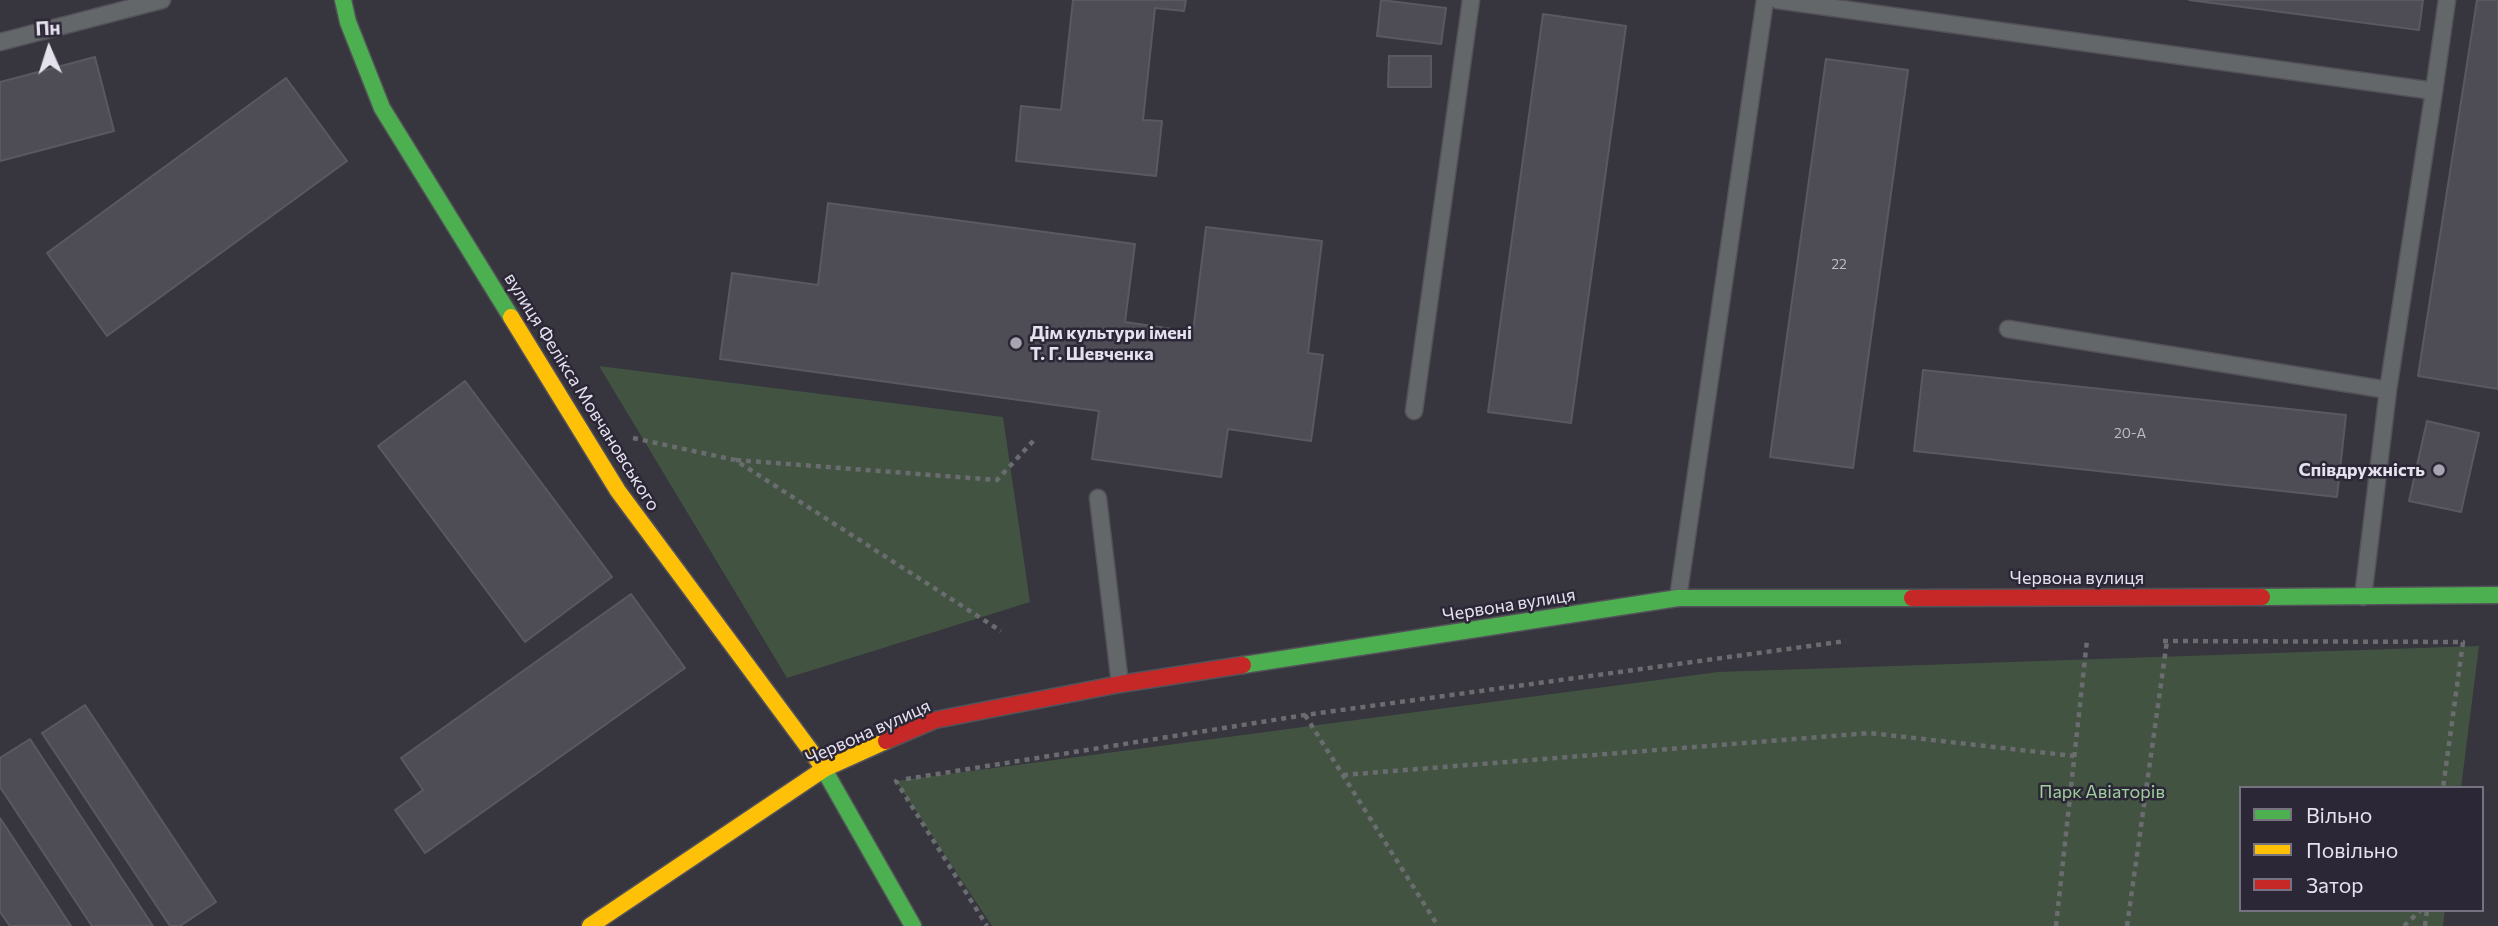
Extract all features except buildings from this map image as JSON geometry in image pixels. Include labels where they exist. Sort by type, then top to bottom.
[{"type":"main road","name":"вулиця Фелікса Мовчановського","points":[[343,0],[348,22],[382,108],[618,491],[824,769],[913,926]]},
{"type":"main road","name":"Червона вулиця","points":[[590,926],[824,769],[935,720],[1120,684],[1678,598],[2498,595]]},
{"type":"lane","points":[[0,42],[162,0]]},
{"type":"lane","points":[[1414,411],[1471,0]]},
{"type":"lane","points":[[1678,598],[1765,0]]},
{"type":"lane","points":[[1777,0],[2434,91]]},
{"type":"lane","points":[[2363,597],[2388,390],[2447,0]]},
{"type":"lane","points":[[2008,329],[2388,390]]},
{"type":"lane","points":[[1098,498],[1120,684]]},
{"type":"path","points":[[629,437],[735,460],[997,480],[1037,438]]},
{"type":"path","points":[[735,460],[1001,631]]},
{"type":"path","points":[[987,926],[895,781],[1305,715],[1849,640]]},
{"type":"path","points":[[2073,640],[2100,640]]},
{"type":"path","points":[[2056,926],[2087,640]]},
{"type":"path","points":[[2153,641],[2463,642],[2443,786]]},
{"type":"path","points":[[2127,926],[2167,641]]},
{"type":"path","points":[[1305,715],[1438,926]]},
{"type":"path","points":[[1343,775],[1870,733],[2074,755]]},
{"type":"path","points":[[2404,926],[2419,912]]},
{"type":"green space","points":[[599,366],[1003,417],[1030,602],[787,678]]},
{"type":"green space","name":"Парк Авіаторів","points":[[2479,646],[2461,786],[2239,786],[2239,912],[2445,912],[2443,926],[992,926],[896,781],[1718,672]]},
{"type":"traffic: fast","points":[[343,0],[348,22],[382,108],[511,317]]},
{"type":"traffic: fast","points":[[2262,597],[2498,595]]},
{"type":"traffic: fast","points":[[1243,665],[1678,598],[1912,598]]},
{"type":"traffic: fast","points":[[822,766],[913,926]]},
{"type":"traffic: slow","points":[[511,317],[618,491],[822,766]]},
{"type":"traffic: slow","points":[[590,926],[824,769],[886,741]]},
{"type":"traffic: jam","points":[[1912,598],[2262,597]]},
{"type":"traffic: jam","points":[[886,741],[935,720],[1120,684],[1243,665]]},
{"type":"place","name":"Дім культури імені Т. Г. Шевченка","points":[[1016,343]]},
{"type":"place","name":"Співдружність","points":[[2439,470]]}]
